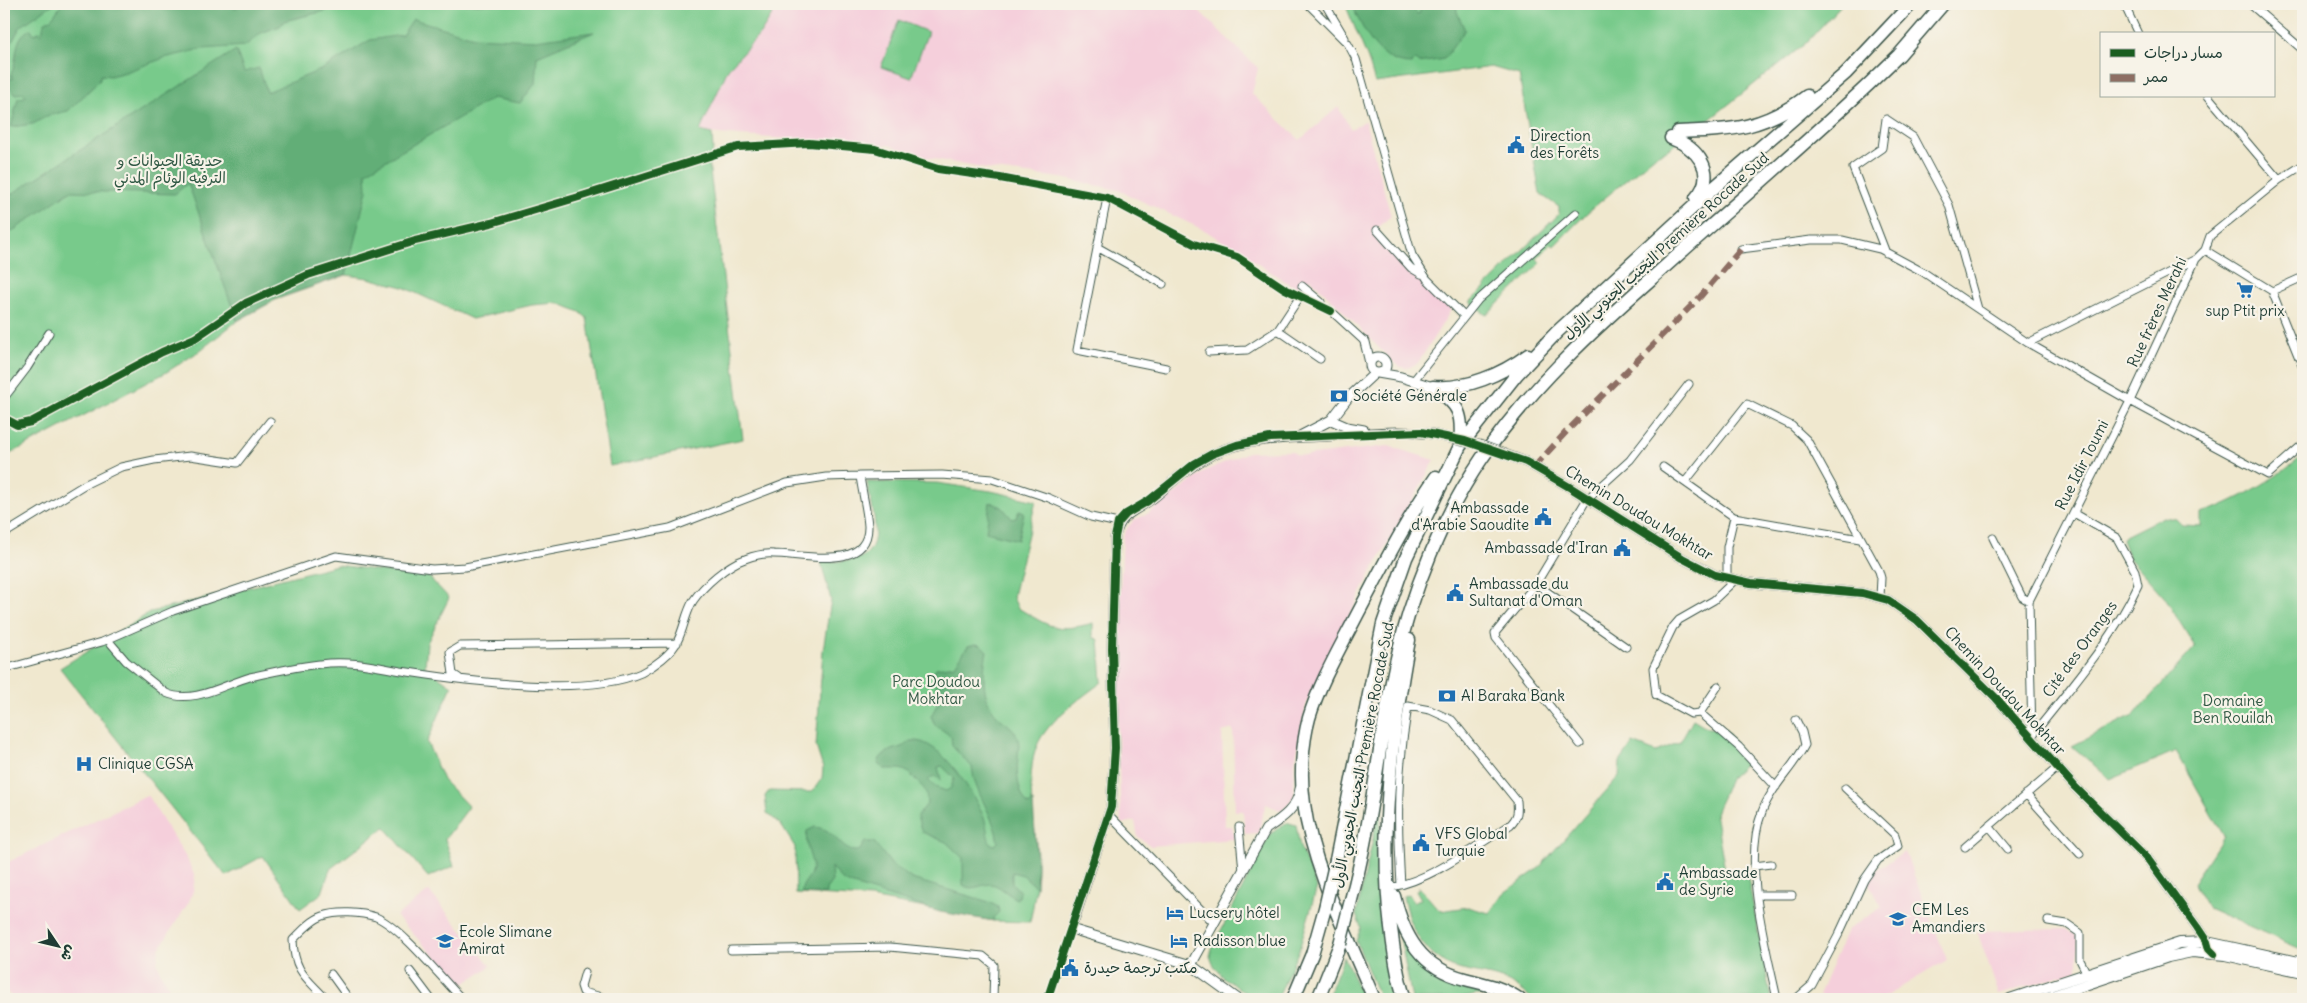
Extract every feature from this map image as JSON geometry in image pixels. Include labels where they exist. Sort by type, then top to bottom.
[{"type":"highway","name":"التجنب الجنوبي الأول Première Rocade Sud","points":[[1292,999],[1312,954],[1326,908],[1383,624],[1406,558],[1460,446],[1517,374],[1557,332],[1606,284],[1846,73],[1911,4]]},
{"type":"highway","name":"التجنب الجنوبي الأول Première Rocade Sud","points":[[1318,999],[1340,944],[1365,838],[1395,664],[1409,613],[1422,577],[1446,522],[1472,474],[1527,401],[1572,352],[1630,297],[1870,83],[1899,55],[1943,4]]},
{"type":"highway","points":[[1672,226],[1699,195],[1705,185],[1705,174],[1700,160],[1691,147],[1674,135],[1739,129],[1762,123],[1796,105],[1869,50]]},
{"type":"highway","points":[[1433,387],[1454,387],[1498,373],[1522,360],[1557,332]]},
{"type":"highway","points":[[1374,999],[1323,876],[1311,840],[1303,802],[1303,769],[1309,718],[1334,659],[1418,505],[1460,446],[1462,424],[1460,414],[1452,402],[1433,387]]},
{"type":"highway","points":[[1405,999],[1394,951],[1388,900],[1387,825],[1396,716],[1422,577]]},
{"type":"highway","points":[[1387,825],[1404,932],[1426,959],[1442,970],[1458,977],[1498,987],[1519,999]]},
{"type":"main road","points":[[2010,999],[2180,943],[2207,942],[2303,963]]},
{"type":"main road","points":[[2043,999],[2168,957],[2199,952],[2303,972]]},
{"type":"street","points":[[1308,4],[1348,44]]},
{"type":"street","points":[[1325,4],[1356,59],[1412,255],[1427,279]]},
{"type":"street","points":[[2124,4],[2137,32]]},
{"type":"street","points":[[2250,4],[2303,50]]},
{"type":"street","points":[[2262,4],[2262,13]]},
{"type":"street","points":[[2210,98],[2279,180]]},
{"type":"street","points":[[1886,253],[1853,168],[1882,148],[1886,119],[1913,137],[1949,205],[1978,309]]},
{"type":"street","points":[[4,418],[17,425],[31,422],[162,352],[195,338],[246,303],[308,275],[415,240],[491,223],[738,147],[809,143],[875,149],[938,169],[1000,178],[1107,198],[1194,244],[1237,257],[1285,289],[1331,311]]},
{"type":"street","name":"Rue frères Merahi","points":[[2130,401],[2196,259],[2205,250],[2210,236],[2279,180],[2303,165]]},
{"type":"street","points":[[1107,198],[1077,350],[1166,368]]},
{"type":"street","points":[[1414,380],[1478,300],[1576,213]]},
{"type":"street","points":[[1377,230],[1411,268],[1427,279],[1464,316]]},
{"type":"street","points":[[1741,249],[1811,240],[1842,240],[1886,253],[1923,272],[2028,343],[2130,401],[2268,475],[2303,444]]},
{"type":"street","points":[[1097,247],[1163,284]]},
{"type":"street","points":[[2205,250],[2272,291],[2303,368]]},
{"type":"street","points":[[2028,343],[2196,259]]},
{"type":"street","points":[[2272,291],[2303,277]]},
{"type":"street","points":[[1302,286],[1365,342],[1377,356],[1382,357],[1401,377]]},
{"type":"street","points":[[1209,352],[1247,350],[1278,330],[1301,295]]},
{"type":"street","points":[[1278,330],[1320,359]]},
{"type":"street","points":[[4,398],[28,368],[49,333]]},
{"type":"street","points":[[1365,342],[1373,369]]},
{"type":"street","points":[[1297,438],[1331,420],[1373,369],[1377,356]]},
{"type":"street","points":[[1373,369],[1384,371],[1386,363]]},
{"type":"street","points":[[1373,369],[1433,387]]},
{"type":"street","points":[[1580,744],[1496,638],[1495,633],[1536,584],[1587,499],[1630,460],[1690,384]]},
{"type":"street","name":"Rue Idir Toumi","points":[[2032,737],[2029,601],[2130,401]]},
{"type":"street","points":[[1685,482],[1747,404],[1792,426],[1807,440],[1879,571],[1881,578],[1880,597]]},
{"type":"street","points":[[1331,420],[1347,427],[1378,432]]},
{"type":"street","points":[[4,534],[84,485],[121,467],[154,460],[190,456],[237,462],[270,421]]},
{"type":"street","name":"Chemin Doudou Mokhtar","points":[[1118,523],[1126,514],[1148,501],[1194,464],[1212,454],[1236,445],[1270,438],[1378,432],[1432,434],[1472,443],[1526,462],[1687,561],[1731,580],[1855,592],[1880,597],[1895,604],[1928,629],[2032,737],[2057,768],[2147,858],[2214,954]]},
{"type":"street","points":[[1663,467],[1734,517],[1860,539]]},
{"type":"street","points":[[4,669],[108,640],[173,612],[336,556],[432,569],[465,567],[670,528],[787,483],[826,477],[860,476],[942,475],[992,479],[1049,498],[1091,517],[1118,523],[1114,536],[1112,626],[1115,748],[1109,815],[1049,994],[1044,999]]},
{"type":"street","points":[[108,640],[126,661],[173,697],[207,693],[250,678],[328,663],[365,663],[405,672],[461,680],[516,684],[586,684],[619,679],[641,672],[662,658],[677,642],[693,601],[709,584],[737,562],[746,558],[771,554],[834,558],[854,553],[865,542],[868,526],[860,476]]},
{"type":"street","name":"Cité des Oranges","points":[[2032,737],[2100,650],[2128,607],[2138,585],[2135,571],[2117,538],[2074,513]]},
{"type":"street","points":[[1734,517],[1726,547],[1731,580],[1714,600],[1679,620],[1673,627],[1654,668],[1656,695],[1692,714],[1700,713],[1739,747],[1776,787]]},
{"type":"street","points":[[1993,538],[2019,591],[2029,601]]},
{"type":"street","points":[[1536,584],[1626,647]]},
{"type":"street","points":[[461,680],[453,674],[450,652],[460,646],[677,642]]},
{"type":"street","points":[[1700,713],[1718,686]]},
{"type":"street","points":[[1408,706],[1430,710],[1452,720],[1517,801],[1518,812],[1517,818],[1510,825],[1422,878],[1396,886],[1400,751],[1408,706]]},
{"type":"street","points":[[1777,999],[1757,896],[1754,866],[1758,824],[1762,811],[1805,744],[1796,720]]},
{"type":"street","points":[[1965,847],[2057,768]]},
{"type":"street","points":[[1191,964],[1266,829],[1279,820],[1295,804],[1303,769]]},
{"type":"street","points":[[1798,998],[1812,985],[1839,934],[1864,880],[1878,860],[1898,846],[1895,835],[1845,788]]},
{"type":"street","points":[[2026,794],[2080,854]]},
{"type":"street","points":[[1109,815],[1214,923]]},
{"type":"street","points":[[1989,826],[2008,849]]},
{"type":"street","points":[[1239,827],[1242,871]]},
{"type":"street","points":[[1754,866],[1771,864]]},
{"type":"street","points":[[1757,896],[1792,895]]},
{"type":"street","points":[[326,999],[306,981],[296,964],[293,940],[322,916],[347,913],[375,917],[392,928],[462,999]]},
{"type":"street","points":[[2048,922],[2067,924],[2080,933],[2080,960],[2087,974]]},
{"type":"street","points":[[1071,929],[1191,964],[1238,999]]},
{"type":"street","points":[[2199,952],[2207,942]]},
{"type":"street","points":[[731,950],[890,947],[983,956],[994,965],[993,999]]},
{"type":"street","points":[[410,971],[431,999]]},
{"type":"street","points":[[585,972],[581,986],[584,992],[608,999]]},
{"type":"street","points":[[331,974],[349,999]]},
{"type":"street","points":[[1798,998],[1810,999]]},
{"type":"shaded area","points":[[779,4],[1192,4],[1258,68],[1252,94],[1300,140],[1338,107],[1351,129],[1365,121],[1391,216],[1372,232],[1452,307],[1450,312],[1418,363],[1408,368],[1401,367],[1393,362],[1310,278],[1299,290],[1206,231],[1118,190],[1061,178],[986,169],[925,157],[889,145],[700,132],[728,69],[760,34]]},
{"type":"shaded area","points":[[1388,446],[1435,460],[1369,577],[1306,705],[1294,767],[1294,797],[1282,811],[1266,804],[1258,833],[1245,834],[1243,811],[1235,811],[1233,729],[1222,732],[1225,826],[1232,826],[1234,839],[1151,846],[1138,837],[1135,821],[1121,824],[1116,676],[1123,536],[1128,527],[1134,520],[1149,513],[1207,470],[1248,452],[1291,451],[1297,455],[1305,456]]},
{"type":"shaded area","points":[[147,795],[187,859],[195,877],[189,902],[159,949],[157,962],[161,974],[169,986],[162,999],[13,999],[4,988],[4,864]]},
{"type":"shaded area","name":"CEM Les Amandiers","points":[[1905,852],[1947,960],[1881,999],[1834,999],[1819,995],[1847,930],[1882,907],[1868,882],[1877,869]]},
{"type":"shaded area","name":"Ecole Slimane Amirat","points":[[429,891],[491,966],[462,985],[396,916]]},
{"type":"shaded area","points":[[2065,929],[2078,938],[2078,970],[1999,995],[1977,931]]},
{"type":"green space","name":"حديقة الحيوانات و الترفيه الوئام المدني","points":[[4,4],[779,4],[760,34],[728,69],[700,131],[712,134],[713,150],[709,163],[743,439],[610,466],[587,318],[580,312],[558,303],[532,305],[472,319],[403,287],[368,278],[346,275],[277,299],[237,321],[198,352],[165,373],[4,457]]},
{"type":"green space","points":[[4,4],[53,4],[20,27],[11,44],[4,67]]},
{"type":"green space","points":[[62,4],[231,4],[235,9],[237,8],[236,4],[342,4],[325,11],[284,21],[280,26],[261,33],[245,46],[202,49],[164,58],[126,72],[110,76],[101,75],[99,81],[68,111],[49,115],[33,124],[11,127],[18,98],[25,97],[26,95],[24,93],[15,94],[8,86],[9,79],[13,79],[11,74],[18,43],[21,37],[31,29],[34,34],[39,32],[42,34],[44,23],[52,18]]},
{"type":"green space","points":[[1345,4],[1842,4],[1806,43],[1700,127],[1667,150],[1656,155],[1588,212],[1554,246],[1551,244],[1537,259],[1541,263],[1486,315],[1470,302],[1559,214],[1559,207],[1540,194],[1519,75],[1491,67],[1375,83],[1368,59]]},
{"type":"green space","points":[[1354,4],[1416,4],[1415,11],[1417,14],[1420,13],[1419,4],[1456,4],[1457,12],[1465,30],[1444,59],[1419,63],[1415,60],[1411,64],[1399,62],[1381,52],[1367,36],[1352,6]]},
{"type":"green space","points":[[413,19],[474,37],[536,40],[594,32],[537,56],[535,84],[520,103],[493,98],[366,172],[367,190],[346,275],[277,299],[237,321],[188,183],[175,194],[70,191],[4,237],[4,199],[236,50],[244,72],[259,68],[267,92],[323,69],[370,40],[402,35]]},
{"type":"green space","points":[[899,20],[928,32],[911,78],[881,67]]},
{"type":"green space","name":"Domaine Ben Rouilah","points":[[2303,456],[2303,950],[2208,908],[2193,883],[2224,836],[2176,751],[2110,779],[2072,746],[2135,714],[2195,647],[2165,598],[2129,558],[2122,540],[2125,536],[2163,517],[2176,519],[2182,525],[2201,526],[2201,513],[2241,497]]},
{"type":"green space","name":"Parc Doudou Mokhtar","points":[[867,482],[937,483],[991,491],[1036,501],[1013,598],[1018,608],[1046,624],[1070,628],[1093,623],[1093,637],[1099,640],[1102,682],[1070,707],[1048,728],[1042,736],[1032,765],[1031,781],[1037,865],[1035,894],[1030,922],[994,921],[871,898],[796,894],[795,847],[781,825],[767,813],[765,796],[769,791],[812,792],[822,778],[823,768],[816,746],[823,650],[831,600],[821,562],[856,559],[866,554],[872,547],[875,537],[875,526]]},
{"type":"green space","points":[[990,502],[1002,507],[1012,519],[1016,518],[1019,510],[1024,512],[1018,540],[986,532]]},
{"type":"green space","points":[[337,565],[429,577],[449,598],[427,643],[425,667],[452,686],[427,742],[443,780],[469,807],[445,839],[454,866],[428,877],[385,827],[330,869],[322,893],[300,909],[263,856],[226,876],[60,668],[151,612]]},
{"type":"green space","points":[[981,645],[987,651],[984,669],[986,697],[994,712],[1017,735],[1019,744],[1018,783],[1028,805],[1033,802],[1037,865],[1036,887],[1023,875],[1012,872],[1012,883],[1020,892],[1019,897],[1016,899],[995,885],[987,884],[971,888],[963,885],[963,858],[946,842],[922,832],[917,817],[927,804],[925,790],[905,771],[884,769],[878,764],[887,752],[911,741],[922,742],[933,748],[955,769],[965,782],[985,821],[991,844],[995,845],[998,842],[993,822],[976,786],[972,767],[952,746],[951,736],[935,725],[931,716],[938,703],[934,671],[936,668],[955,665],[968,646]],"holes":[[[942,766],[954,778],[951,788],[946,791],[935,787],[928,780],[934,776],[941,780],[938,767]]]},
{"type":"green space","points":[[1693,719],[1708,728],[1725,729],[1748,761],[1731,777],[1715,813],[1725,870],[1747,873],[1771,999],[1532,999],[1514,985],[1489,975],[1451,967],[1433,954],[1415,933],[1403,896],[1409,894],[1414,903],[1421,899],[1416,890],[1420,888],[1440,911],[1468,907],[1489,913],[1504,893],[1538,869],[1619,776],[1620,762],[1633,743],[1656,752],[1680,742]]},
{"type":"green space","points":[[1382,779],[1379,868],[1386,939],[1397,999],[1380,999],[1356,941],[1361,927],[1356,915],[1374,834]]},
{"type":"green space","points":[[1289,823],[1296,825],[1300,847],[1317,887],[1299,950],[1277,999],[1254,999],[1223,977],[1213,964],[1210,956],[1212,948],[1269,836],[1279,827]]},
{"type":"green space","points":[[815,827],[828,832],[847,849],[860,850],[865,842],[874,842],[892,865],[912,879],[989,902],[998,907],[999,912],[993,918],[994,921],[940,912],[850,884],[841,879],[831,867],[832,881],[826,889],[826,894],[802,894],[803,887],[812,869],[806,837],[807,831]]},
{"type":"green space","points":[[1400,937],[1417,962],[1440,978],[1480,987],[1510,999],[1476,995],[1458,999],[1412,999]]},
{"type":"green space","points":[[1344,956],[1363,999],[1327,999]]},
{"type":"marked path","points":[[1534,467],[1567,431],[1700,297],[1741,249]]},
{"type":"cycle path","points":[[4,418],[17,425],[31,422],[162,352],[195,338],[246,303],[308,275],[415,241],[491,223],[579,197],[738,147],[809,143],[875,149],[938,169],[1000,178],[1107,198],[1194,244],[1237,257],[1285,289],[1331,311]]},
{"type":"cycle path","points":[[1044,999],[1049,994],[1111,807],[1115,748],[1112,648],[1115,537],[1118,523],[1126,514],[1148,501],[1194,464],[1212,454],[1237,445],[1270,438],[1421,432],[1465,441],[1526,462],[1682,558],[1715,575],[1751,583],[1862,593],[1888,600],[1917,620],[1996,698],[2075,787],[2147,858],[2197,927],[2207,942],[2209,949],[2214,954]]},
{"type":"place","name":"Direction des Forêts","points":[[1516,145]]},
{"type":"place","name":"sup Ptit prix","points":[[2245,290]]},
{"type":"place","name":"Société Générale","points":[[1339,396]]},
{"type":"place","name":"Ambassade d'Arabie Saoudite","points":[[1543,517]]},
{"type":"place","name":"Ambassade d'Iran","points":[[1622,548]]},
{"type":"place","name":"Ambassade du Sultanat d'Oman","points":[[1455,593]]},
{"type":"place","name":"Al Baraka Bank","points":[[1447,696]]},
{"type":"place","name":"Clinique CGSA","points":[[84,764]]},
{"type":"place","name":"VFS Global Turquie","points":[[1421,843]]},
{"type":"place","name":"Ambassade de Syrie","points":[[1665,882]]},
{"type":"place","name":"Lucsery hôtel","points":[[1175,913]]},
{"type":"place","name":"CEM Les Amandiers","points":[[1898,919]]},
{"type":"place","name":"Ecole Slimane Amirat","points":[[445,941]]},
{"type":"place","name":"Radisson blue","points":[[1179,941]]},
{"type":"place","name":"مكتب ترجمة حيدرة","points":[[1070,968]]}]
